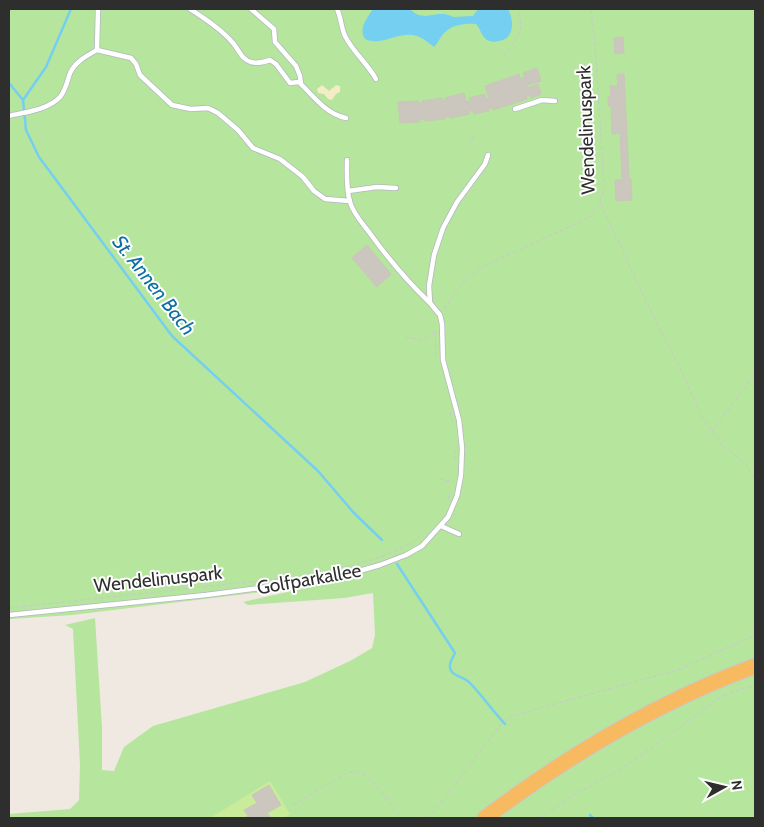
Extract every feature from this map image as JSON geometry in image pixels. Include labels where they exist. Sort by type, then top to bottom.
[{"type":"highway","points":[[485,818],[553,769],[604,738],[672,703],[755,666]]},
{"type":"lane","points":[[97,50],[98,9]]},
{"type":"lane","points":[[190,9],[233,43],[241,56],[250,62],[270,60],[276,64],[290,83],[299,82],[328,111],[335,116],[346,118]]},
{"type":"lane","points":[[251,9],[274,28],[275,42],[296,66],[301,84]]},
{"type":"lane","points":[[337,9],[344,34],[376,79]]},
{"type":"lane","points":[[10,115],[42,108],[59,98],[65,89],[74,65],[97,50],[130,58],[136,64],[140,75],[172,105],[208,108],[218,113],[238,130],[253,148],[280,160],[304,177],[314,191],[325,199],[350,201]]},
{"type":"lane","points":[[515,109],[542,100],[555,101]]},
{"type":"lane","points":[[430,303],[429,286],[433,262],[443,228],[457,202],[485,164],[488,155]]},
{"type":"lane","points":[[347,160],[350,201],[360,220],[386,255],[440,316]]},
{"type":"lane","points":[[348,191],[377,187],[396,188]]},
{"type":"lane","name":"Golfparkallee","points":[[9,615],[206,595],[331,578],[380,565],[422,546],[448,517],[457,496],[461,475],[462,448],[459,420],[443,360],[440,316]]},
{"type":"lane","points":[[441,526],[459,534]]},
{"type":"path","points":[[503,57],[520,33],[522,26],[517,9]]},
{"type":"path","name":"Wendelinuspark","points":[[437,361],[435,333],[440,316],[463,282],[484,266],[590,217],[600,203],[604,185],[596,43],[591,9]]},
{"type":"path","points":[[468,145],[475,135]]},
{"type":"path","points":[[600,203],[701,415],[722,445],[744,462],[755,479]]},
{"type":"path","points":[[406,337],[424,340],[435,333]]},
{"type":"path","points":[[712,431],[749,382],[755,377]]},
{"type":"path","points":[[448,405],[453,423]]},
{"type":"path","points":[[455,446],[455,465]]},
{"type":"path","points":[[435,474],[440,479],[453,482],[447,501]]},
{"type":"path","name":"Wendelinuspark","points":[[9,608],[293,577],[327,571],[400,549],[423,534]]},
{"type":"path","points":[[427,818],[504,721],[522,712],[680,669],[755,635]]},
{"type":"path","points":[[540,818],[575,794],[642,755],[722,696],[755,686]]},
{"type":"path","points":[[293,805],[348,772],[357,772],[375,785],[402,818]]},
{"type":"green space","points":[[9,9],[755,9],[755,818],[9,818],[9,814],[70,809],[79,800],[80,765],[73,629],[65,625],[95,618],[102,728],[102,770],[114,771],[124,747],[153,726],[305,682],[352,660],[372,648],[375,635],[373,593],[344,598],[248,605],[243,602],[319,585],[72,615],[9,619]]},
{"type":"green space","points":[[270,781],[290,814],[284,818],[210,818]]},
{"type":"sand","points":[[322,85],[329,91],[336,85],[340,86],[340,92],[332,100],[328,99],[324,94],[318,93],[317,89]]},
{"type":"water","points":[[373,9],[409,9],[418,15],[445,14],[454,17],[473,16],[478,9],[508,9],[512,28],[508,37],[496,42],[487,40],[476,24],[458,25],[447,30],[434,47],[417,36],[410,35],[371,41],[365,39],[362,31]]},
{"type":"building","points":[[623,37],[624,53],[615,54],[614,38]]},
{"type":"building","points":[[537,68],[541,81],[527,85],[528,88],[538,84],[541,94],[531,98],[530,95],[526,96],[527,99],[493,110],[492,107],[489,108],[489,111],[474,114],[473,110],[469,111],[469,114],[450,118],[449,116],[444,117],[445,119],[425,121],[420,119],[420,122],[400,123],[398,102],[419,101],[419,104],[422,101],[442,98],[442,101],[445,101],[445,98],[464,93],[466,102],[470,101],[469,98],[485,94],[486,99],[489,98],[485,86],[519,74],[520,79],[525,77],[523,73]]},
{"type":"building","points":[[624,74],[629,179],[631,179],[632,200],[616,201],[615,180],[622,180],[620,133],[612,134],[611,105],[608,106],[608,97],[611,97],[610,86],[618,86],[617,75]]},
{"type":"building","points":[[367,245],[391,274],[377,287],[352,258]]},
{"type":"building","points":[[269,785],[281,805],[267,813],[271,818],[245,818],[248,816],[244,810],[257,803],[252,795]]},
{"type":"waterway","points":[[23,100],[46,67],[71,9]]},
{"type":"waterway","name":"St. Annen Bach","points":[[9,83],[23,100],[26,130],[39,157],[172,336],[318,471],[354,513],[382,540]]},
{"type":"waterway","name":"St. Annen Bach","points":[[397,564],[455,653],[450,665],[452,672],[471,684],[505,724]]},
{"type":"waterway","name":"St. Annen Bach","points":[[590,815],[593,818]]}]
